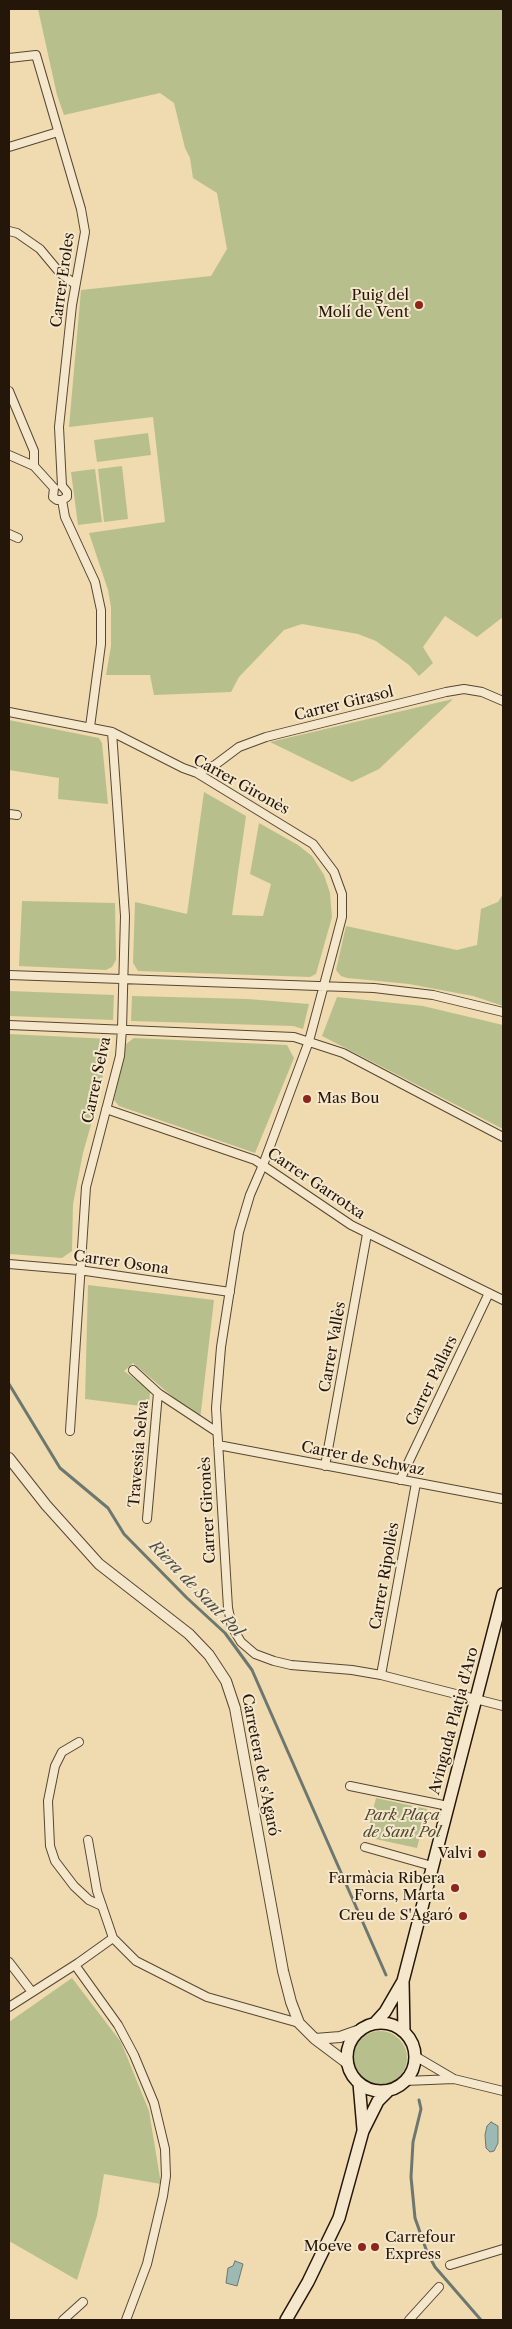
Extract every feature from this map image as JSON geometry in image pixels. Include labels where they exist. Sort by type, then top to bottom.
[{"type":"main road","name":"Avinguda Platja d'Aro","points":[[375,2023],[385,2012],[403,1981],[503,1594]]},
{"type":"main road","points":[[403,1981],[404,2032]]},
{"type":"main road","points":[[286,2320],[308,2282],[339,2218],[364,2131],[378,2101],[389,2090],[405,2081],[413,2068],[415,2056],[412,2044],[404,2032],[391,2024],[375,2023],[360,2030],[349,2044],[347,2063],[351,2074],[359,2084],[373,2090],[389,2090]]},
{"type":"main road","points":[[359,2084],[364,2131]]},
{"type":"street","name":"Carrer Eroles","points":[[9,58],[36,55],[81,209],[85,232],[75,284],[59,427],[58,487]]},
{"type":"street","points":[[9,147],[58,132]]},
{"type":"street","points":[[9,232],[16,233],[40,249],[60,273],[75,284]]},
{"type":"street","points":[[9,391],[34,451],[34,466]]},
{"type":"street","points":[[9,455],[34,466],[58,487],[67,489],[68,494],[62,500]]},
{"type":"street","points":[[58,487],[52,491],[53,497],[62,500]]},
{"type":"street","points":[[62,500],[65,517],[95,582],[100,610],[101,644],[90,727]]},
{"type":"street","points":[[9,534],[18,538]]},
{"type":"street","name":"Carrer Girasol","points":[[197,773],[216,765],[239,747],[266,737],[446,692],[464,689],[482,692],[503,701]]},
{"type":"street","name":"Carrer Gironès","points":[[9,712],[112,732],[183,768],[197,773],[313,844],[334,872],[342,894],[342,917],[309,1041],[250,1195],[239,1232],[221,1347],[216,1408],[228,1608],[232,1627],[241,1642],[255,1654],[290,1665],[352,1670],[381,1675],[503,1706]]},
{"type":"street","name":"Carrer Selva","points":[[70,1431],[79,1270],[86,1187],[120,1056],[122,1029],[126,916],[112,732]]},
{"type":"street","points":[[9,975],[323,985],[433,995],[503,1012]]},
{"type":"street","points":[[9,1025],[277,1035],[309,1041],[343,1053],[503,1137]]},
{"type":"street","name":"Carrer Garrotxa","points":[[106,1109],[255,1160],[350,1225],[503,1300]]},
{"type":"street","name":"Carrer Vallès","points":[[326,1466],[367,1234]]},
{"type":"street","name":"Carrer Osona","points":[[9,1264],[79,1270],[230,1292]]},
{"type":"street","name":"Carrer Pallars","points":[[400,1480],[489,1293]]},
{"type":"street","name":"Travessia Selva","points":[[133,1370],[158,1392],[218,1432]]},
{"type":"street","name":"Travessia Selva","points":[[147,1519],[158,1392]]},
{"type":"street","name":"Carrer de Schwaz","points":[[218,1445],[503,1499]]},
{"type":"street","name":"Carretera de s'Agaró","points":[[9,1458],[46,1505],[99,1564],[188,1634],[210,1655],[226,1681],[236,1708],[282,1971],[290,2002],[299,2022],[315,2039],[347,2063]]},
{"type":"street","name":"Carrer Ripollès","points":[[381,1675],[416,1483]]},
{"type":"street","points":[[79,1742],[62,1752],[56,1766],[48,1801],[50,1846],[58,1866],[74,1886],[89,1900],[102,1906]]},
{"type":"street","points":[[350,1786],[448,1806]]},
{"type":"street","points":[[88,1840],[102,1906],[113,1938],[136,1961],[207,1996],[299,2022]]},
{"type":"street","points":[[365,1847],[432,1866]]},
{"type":"street","points":[[9,2007],[113,1938]]},
{"type":"street","points":[[9,1962],[32,1992]]},
{"type":"street","points":[[75,1965],[118,2025],[134,2055],[154,2103],[165,2149],[166,2176],[163,2196],[147,2264],[126,2320]]},
{"type":"street","points":[[315,2039],[340,2037],[360,2030]]},
{"type":"street","points":[[415,2056],[454,2079]]},
{"type":"street","points":[[405,2081],[454,2079],[503,2091]]},
{"type":"street","points":[[450,2265],[503,2249]]},
{"type":"street","points":[[409,2320],[439,2287]]},
{"type":"street","points":[[63,2320],[83,2302]]},
{"type":"green space","points":[[38,9],[503,9],[503,617],[477,637],[445,616],[423,647],[433,663],[419,676],[409,665],[376,641],[358,634],[302,624],[284,630],[239,677],[231,692],[154,695],[150,675],[106,675],[111,646],[111,607],[108,590],[89,533],[165,522],[153,417],[69,427],[81,290],[211,276],[227,249],[217,193],[193,178],[190,158],[185,148],[174,103],[160,93],[64,115],[57,95]]},
{"type":"green space","points":[[148,433],[151,455],[97,462],[94,440]]},
{"type":"green space","points":[[122,466],[128,519],[104,522],[98,469]]},
{"type":"green space","points":[[95,469],[102,522],[78,525],[71,472]]},
{"type":"green space","points":[[453,699],[379,769],[352,782],[270,742]]},
{"type":"green space","points":[[9,720],[99,738],[102,743],[108,804],[58,799],[59,778],[9,770]]},
{"type":"green space","points":[[204,792],[246,816],[232,915],[263,916],[271,884],[250,874],[259,823],[298,845],[312,856],[324,875],[330,893],[332,917],[316,974],[310,977],[138,971],[133,963],[135,902],[187,914]]},
{"type":"green space","points":[[503,894],[503,1006],[473,996],[409,984],[347,978],[341,976],[336,970],[346,926],[457,950],[477,945],[481,909],[498,902]]},
{"type":"green space","points":[[22,901],[115,903],[116,960],[112,967],[106,970],[19,966]]},
{"type":"green space","points":[[9,991],[114,995],[113,1020],[9,1016]]},
{"type":"green space","points":[[132,996],[248,999],[309,1004],[303,1029],[293,1026],[131,1021]]},
{"type":"green space","points":[[337,997],[423,1006],[503,1025],[503,1129],[322,1036]]},
{"type":"green space","points":[[9,1034],[110,1039],[98,1100],[83,1153],[73,1204],[72,1251],[62,1258],[9,1254]]},
{"type":"green space","points":[[134,1038],[287,1045],[294,1058],[255,1153],[119,1106],[114,1100],[126,1044]]},
{"type":"green space","points":[[88,1285],[214,1300],[200,1420],[133,1363],[124,1371],[150,1390],[149,1407],[85,1399]]},
{"type":"green space","name":"Park Plaça de Sant Pol","points":[[376,1798],[427,1809],[417,1848],[366,1837]]},
{"type":"green space","points":[[72,1978],[121,2042],[149,2111],[161,2184],[104,2174],[97,2216],[77,2280],[9,2241],[9,2022]]},
{"type":"green space","points":[[375,2031],[385,2031],[395,2035],[403,2043],[407,2058],[403,2073],[395,2081],[385,2085],[375,2085],[365,2081],[357,2073],[353,2063],[353,2053],[357,2043],[365,2035]]},
{"type":"water","points":[[491,2122],[498,2126],[498,2143],[494,2151],[490,2152],[486,2148],[485,2135],[487,2126]]},
{"type":"water","points":[[235,2261],[243,2264],[237,2286],[226,2283],[228,2268],[233,2266]]},
{"type":"waterway","name":"Riera de Sant Pol","points":[[9,1384],[60,1468],[108,1508],[124,1534],[187,1598],[225,1633],[252,1670],[386,1975]]},
{"type":"waterway","name":"Riera de Sant Pol","points":[[419,2100],[421,2109],[413,2142],[411,2177],[415,2218],[427,2252],[435,2267],[481,2320]]},
{"type":"place","name":"Puig del Molí de Vent","points":[[419,305]]},
{"type":"place","name":"Mas Bou","points":[[307,1099]]},
{"type":"place","name":"Valvi","points":[[482,1854]]},
{"type":"place","name":"Farmàcia Ribera Forns, Marta","points":[[455,1888]]},
{"type":"place","name":"Creu de S'Agaró","points":[[463,1916]]},
{"type":"place","name":"Moeve","points":[[362,2247]]},
{"type":"place","name":"Carrefour Express","points":[[375,2247]]}]
